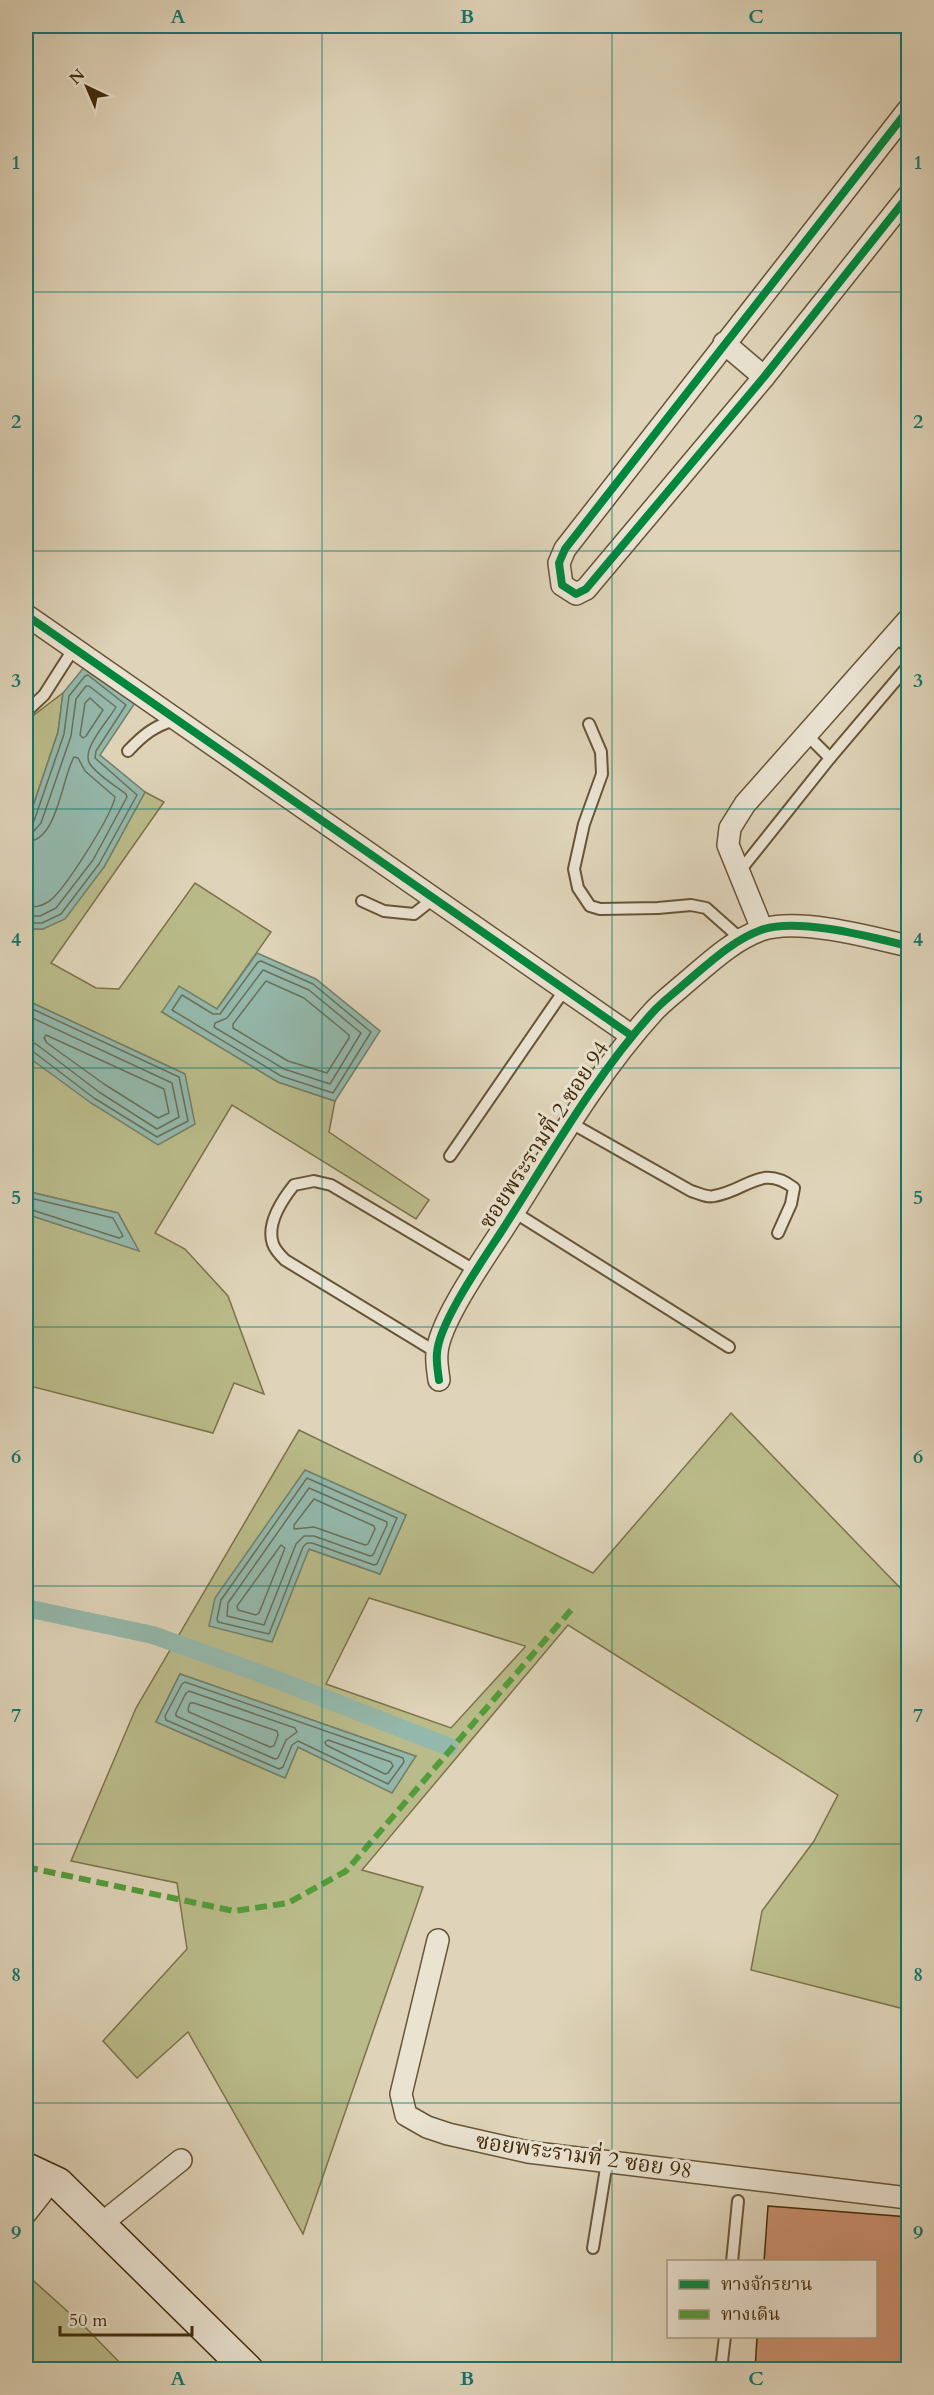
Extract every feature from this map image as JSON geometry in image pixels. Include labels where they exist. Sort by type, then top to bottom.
[{"type":"main road","points":[[39,2174],[101,2224],[248,2370]]},
{"type":"street","points":[[909,110],[724,343],[565,549],[559,563],[562,585],[576,594],[586,589],[764,377],[909,196]]},
{"type":"street","points":[[724,343],[764,377]]},
{"type":"street","points":[[26,615],[632,1036]]},
{"type":"street","points":[[762,929],[728,845],[730,828],[745,804],[806,734],[904,635]]},
{"type":"street","name":"ซอยพระรามที่ 2 ซอย 94","points":[[439,1380],[436,1352],[447,1322],[476,1271],[571,1123],[632,1036],[655,1010],[714,959],[741,939],[762,929],[784,926],[814,928],[909,946]]},
{"type":"street","name":"ซอยพระรามที่ 2 ซอย 98","points":[[438,1940],[401,2094],[406,2115],[427,2127],[528,2152],[909,2199]]},
{"type":"street","points":[[101,2224],[181,2160]]},
{"type":"street","points":[[26,2213],[39,2174]]},
{"type":"lane","points":[[26,712],[44,695],[74,648]]},
{"type":"lane","points":[[739,872],[830,758],[909,666]]},
{"type":"lane","points":[[128,751],[157,725],[175,720]]},
{"type":"lane","points":[[589,724],[601,752],[602,774],[584,824],[574,869],[578,888],[590,906],[600,909],[691,905],[706,908],[741,939]]},
{"type":"lane","points":[[806,734],[830,758]]},
{"type":"lane","points":[[362,901],[384,911],[414,914],[433,899]]},
{"type":"lane","points":[[450,1156],[565,989]]},
{"type":"lane","points":[[571,1123],[691,1191],[712,1197],[760,1178],[774,1176],[786,1182],[794,1188],[793,1196],[778,1233]]},
{"type":"lane","points":[[436,1352],[285,1260],[273,1244],[273,1223],[282,1200],[294,1185],[314,1181],[331,1185],[476,1271]]},
{"type":"lane","points":[[514,1212],[729,1347]]},
{"type":"lane","points":[[593,2248],[606,2162]]},
{"type":"lane","points":[[732,2260],[738,2201]]},
{"type":"lane","points":[[721,2370],[724,2338]]},
{"type":"green space","points":[[63,693],[58,732],[26,827],[26,721]]},
{"type":"green space","points":[[145,792],[164,802],[51,963],[96,988],[119,989],[195,883],[271,932],[217,1009],[162,1012],[278,1082],[335,1101],[329,1132],[429,1200],[416,1219],[232,1105],[155,1233],[185,1249],[228,1296],[264,1394],[234,1383],[213,1433],[26,1385],[26,1214],[138,1250],[118,1213],[26,1191],[26,1051],[31,1059],[185,1074],[26,1000],[26,929],[43,929],[104,867]]},
{"type":"green space","points":[[731,1413],[908,1596],[908,2010],[751,1970],[762,1911],[814,1841],[838,1795],[568,1625],[362,1870],[423,1887],[303,2234],[188,2032],[137,2078],[103,2041],[187,1949],[177,1883],[71,1861],[136,1708],[299,1430],[593,1573]],"holes":[[[406,1515],[380,1574],[309,1549]],[[369,1598],[525,1646],[451,1728],[326,1684]],[[180,1674],[415,1756],[392,1792],[298,1747],[285,1778],[156,1722]]]},
{"type":"green space","points":[[26,2274],[86,2328],[126,2369],[26,2369]]},
{"type":"water","points":[[85,666],[135,703],[100,755],[145,792],[104,867],[65,919],[43,929],[26,929],[26,827],[58,732],[63,693]]},
{"type":"water","points":[[257,953],[316,979],[380,1031],[335,1101],[278,1082],[162,1012],[179,986],[217,1009]]},
{"type":"water","points":[[26,1000],[185,1074],[195,1124],[158,1145],[91,1103],[31,1059],[26,1051]]},
{"type":"water","points":[[26,1191],[118,1213],[139,1251],[26,1214]]},
{"type":"water","points":[[305,1470],[406,1515],[380,1574],[309,1549],[272,1642],[209,1626],[215,1598]]},
{"type":"water","points":[[180,1674],[416,1756],[392,1793],[298,1747],[285,1778],[156,1722]]},
{"type":"building","points":[[768,2206],[909,2217],[909,2370],[755,2370],[757,2338],[877,2338],[877,2260],[764,2260]]},
{"type":"waterway","points":[[26,1608],[153,1635],[270,1677],[449,1747]]},
{"type":"marked path","points":[[26,1867],[234,1911],[288,1903],[346,1871],[571,1610]]},
{"type":"cycle path","points":[[908,110],[565,549],[559,563],[562,585],[576,594],[586,589],[764,377],[908,196]]},
{"type":"cycle path","points":[[26,615],[632,1036]]},
{"type":"cycle path","points":[[439,1380],[437,1356],[440,1340],[464,1290],[592,1090],[611,1063],[660,1005],[720,954],[740,940],[761,930],[776,927],[814,927],[908,946]]}]
